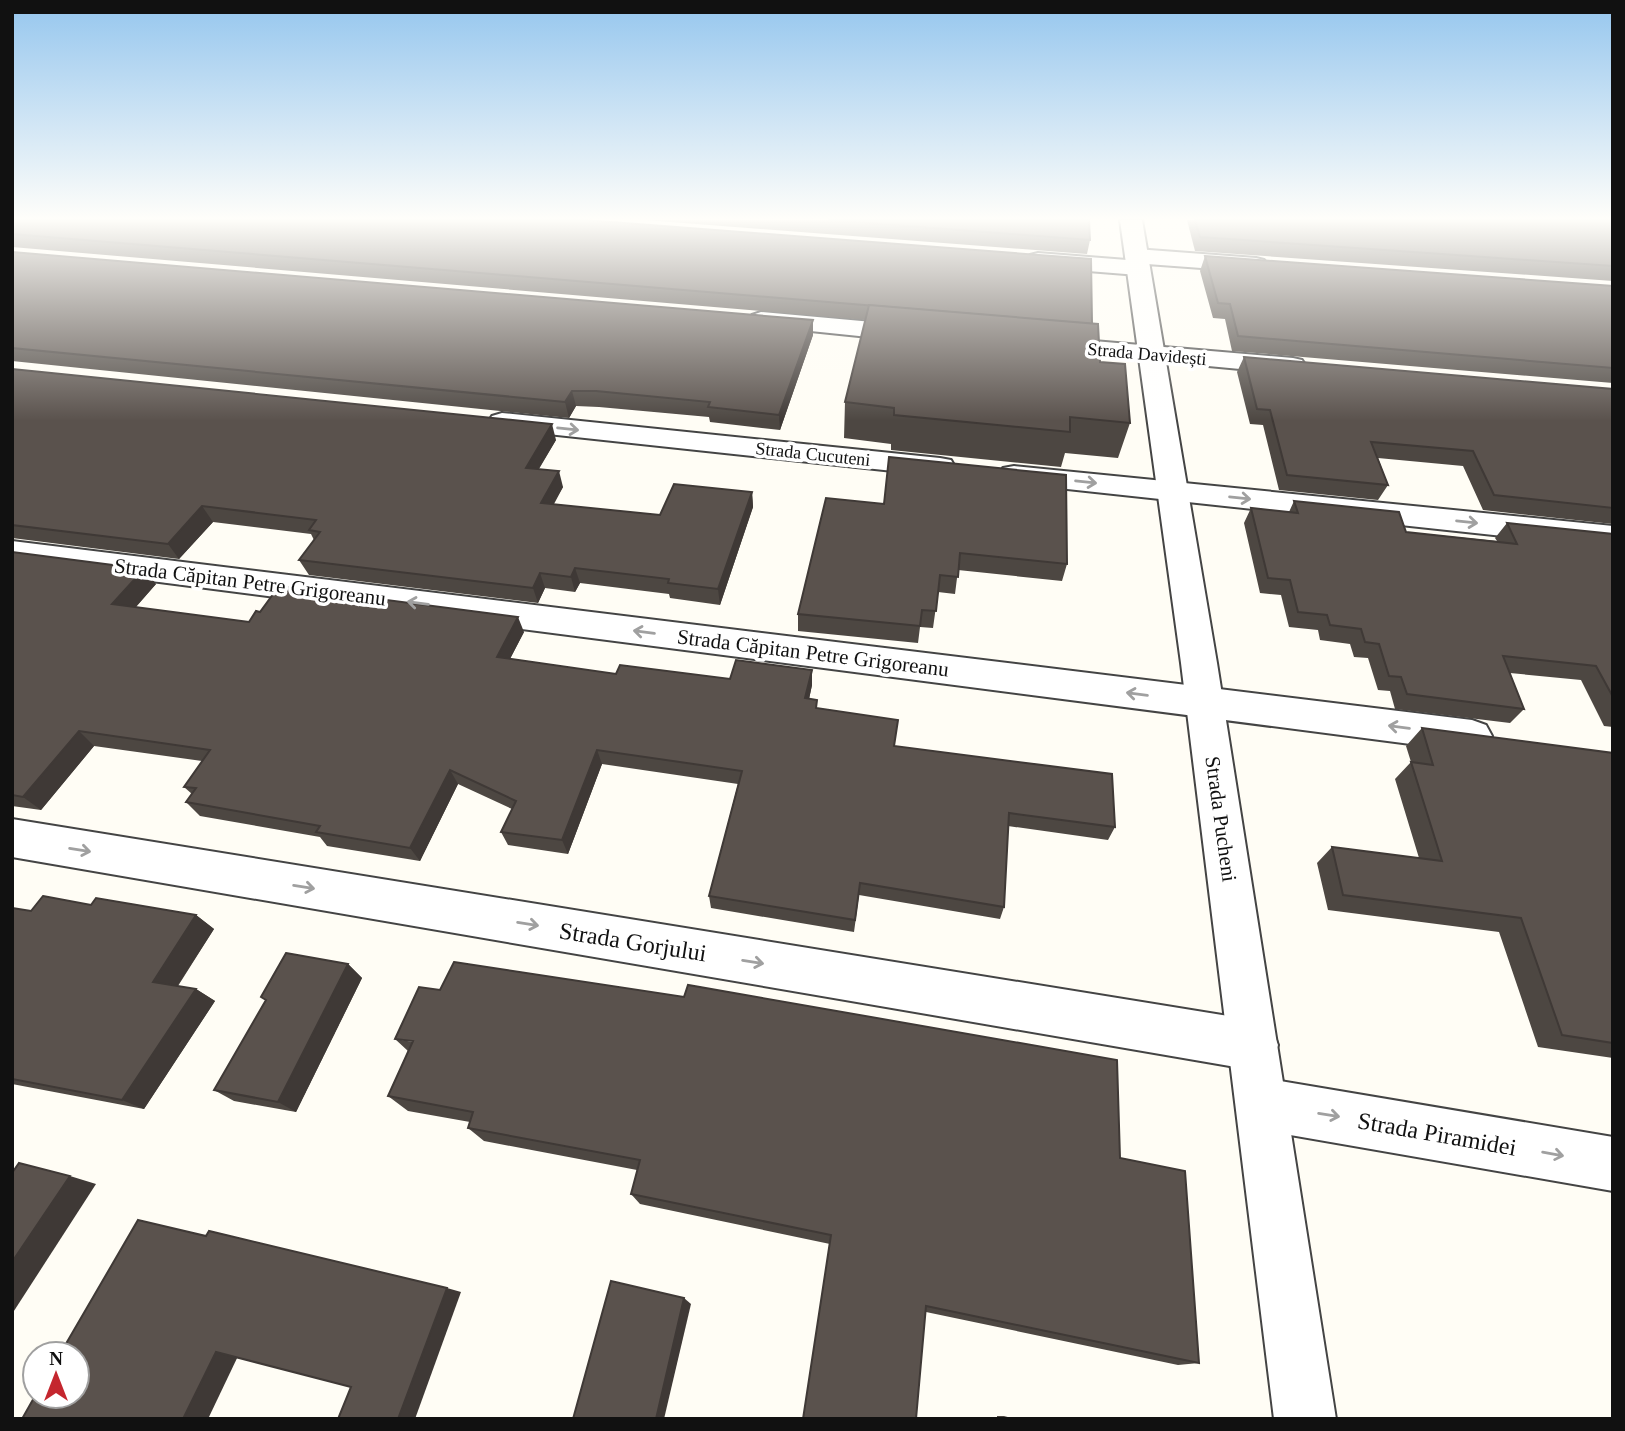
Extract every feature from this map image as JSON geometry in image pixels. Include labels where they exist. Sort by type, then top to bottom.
[{"type":"street","name":"Strada Pucheni","points":[[1141,287],[1205,702],[1305,1419]]},
{"type":"street","points":[[744,319],[940,336]]},
{"type":"street","name":"Strada Davidești","points":[[1023,343],[1318,368]]},
{"type":"street","name":"Strada Cucuteni","points":[[471,419],[1613,537]]},
{"type":"street","name":"Strada Căpitan Petre Grigoreanu","points":[[12,552],[1505,740]]},
{"type":"street","name":"Strada Gorjului","points":[[12,838],[1254,1045]]},
{"type":"street","name":"Strada Piramidei","points":[[1262,1104],[1613,1164]]},
{"type":"building","points":[[12,287],[422,287],[813,320],[779,415],[708,407],[710,402],[596,391],[572,391],[565,402],[12,348]]},
{"type":"building","points":[[645,287],[1091,287],[1092,324]]},
{"type":"building","points":[[1214,287],[1613,287],[1613,368],[1238,336],[1230,304],[1218,303]]},
{"type":"building","points":[[869,305],[1098,324],[1100,362],[1125,364],[1130,423],[1070,417],[1070,432],[894,415],[894,408],[845,402]]},
{"type":"building","points":[[1244,357],[1613,389],[1613,508],[1494,495],[1473,451],[1371,442],[1388,485],[1287,475],[1270,410],[1257,409]]},
{"type":"building","points":[[12,369],[552,424],[526,468],[559,471],[541,503],[660,515],[674,484],[752,492],[718,589],[668,583],[669,579],[575,568],[571,577],[540,573],[533,588],[299,560],[320,532],[309,530],[316,520],[202,506],[168,544],[12,525]]},
{"type":"building","points":[[889,457],[1066,475],[1067,564],[960,553],[958,577],[940,575],[936,611],[922,610],[920,626],[798,614],[826,498],[884,504]]},
{"type":"building","points":[[1294,501],[1399,512],[1406,532],[1517,544],[1507,523],[1613,534],[1613,697],[1596,666],[1503,656],[1524,709],[1407,694],[1401,677],[1389,676],[1379,644],[1365,642],[1361,629],[1330,625],[1327,615],[1298,612],[1290,580],[1268,578],[1251,508],[1298,513]]},
{"type":"building","points":[[12,552],[144,569],[112,604],[249,622],[279,586],[518,617],[497,657],[616,674],[620,665],[730,679],[736,660],[812,670],[805,698],[817,700],[816,708],[898,720],[894,746],[1112,774],[1115,827],[1009,813],[1004,907],[860,883],[855,920],[709,896],[742,771],[597,750],[562,840],[501,832],[516,801],[450,770],[410,848],[316,832],[320,826],[186,802],[196,788],[184,787],[210,750],[79,731],[23,797],[12,795]]},
{"type":"building","points":[[1422,728],[1613,753],[1613,1043],[1562,1035],[1521,918],[1343,895],[1332,847],[1442,861],[1411,762],[1433,765]]},
{"type":"building","points":[[43,896],[91,905],[96,898],[196,915],[153,982],[196,989],[122,1100],[12,1079],[12,908],[31,911]]},
{"type":"building","points":[[286,953],[348,964],[278,1102],[214,1090],[266,1000],[261,997]]},
{"type":"building","points":[[454,962],[684,997],[688,985],[1117,1060],[1120,1158],[1185,1171],[1199,1363],[926,1306],[916,1419],[803,1419],[831,1235],[631,1194],[640,1160],[468,1128],[473,1112],[388,1096],[413,1041],[395,1039],[419,987],[440,990]]},
{"type":"building","points":[[19,1163],[70,1176],[12,1262],[12,1173]]},
{"type":"building","points":[[138,1220],[206,1236],[209,1231],[447,1288],[398,1419],[338,1419],[351,1387],[216,1352],[183,1419],[22,1419],[27,1410],[91,1410],[91,1340],[68,1340]]},
{"type":"building","points":[[611,1281],[684,1298],[656,1419],[573,1419]]}]
